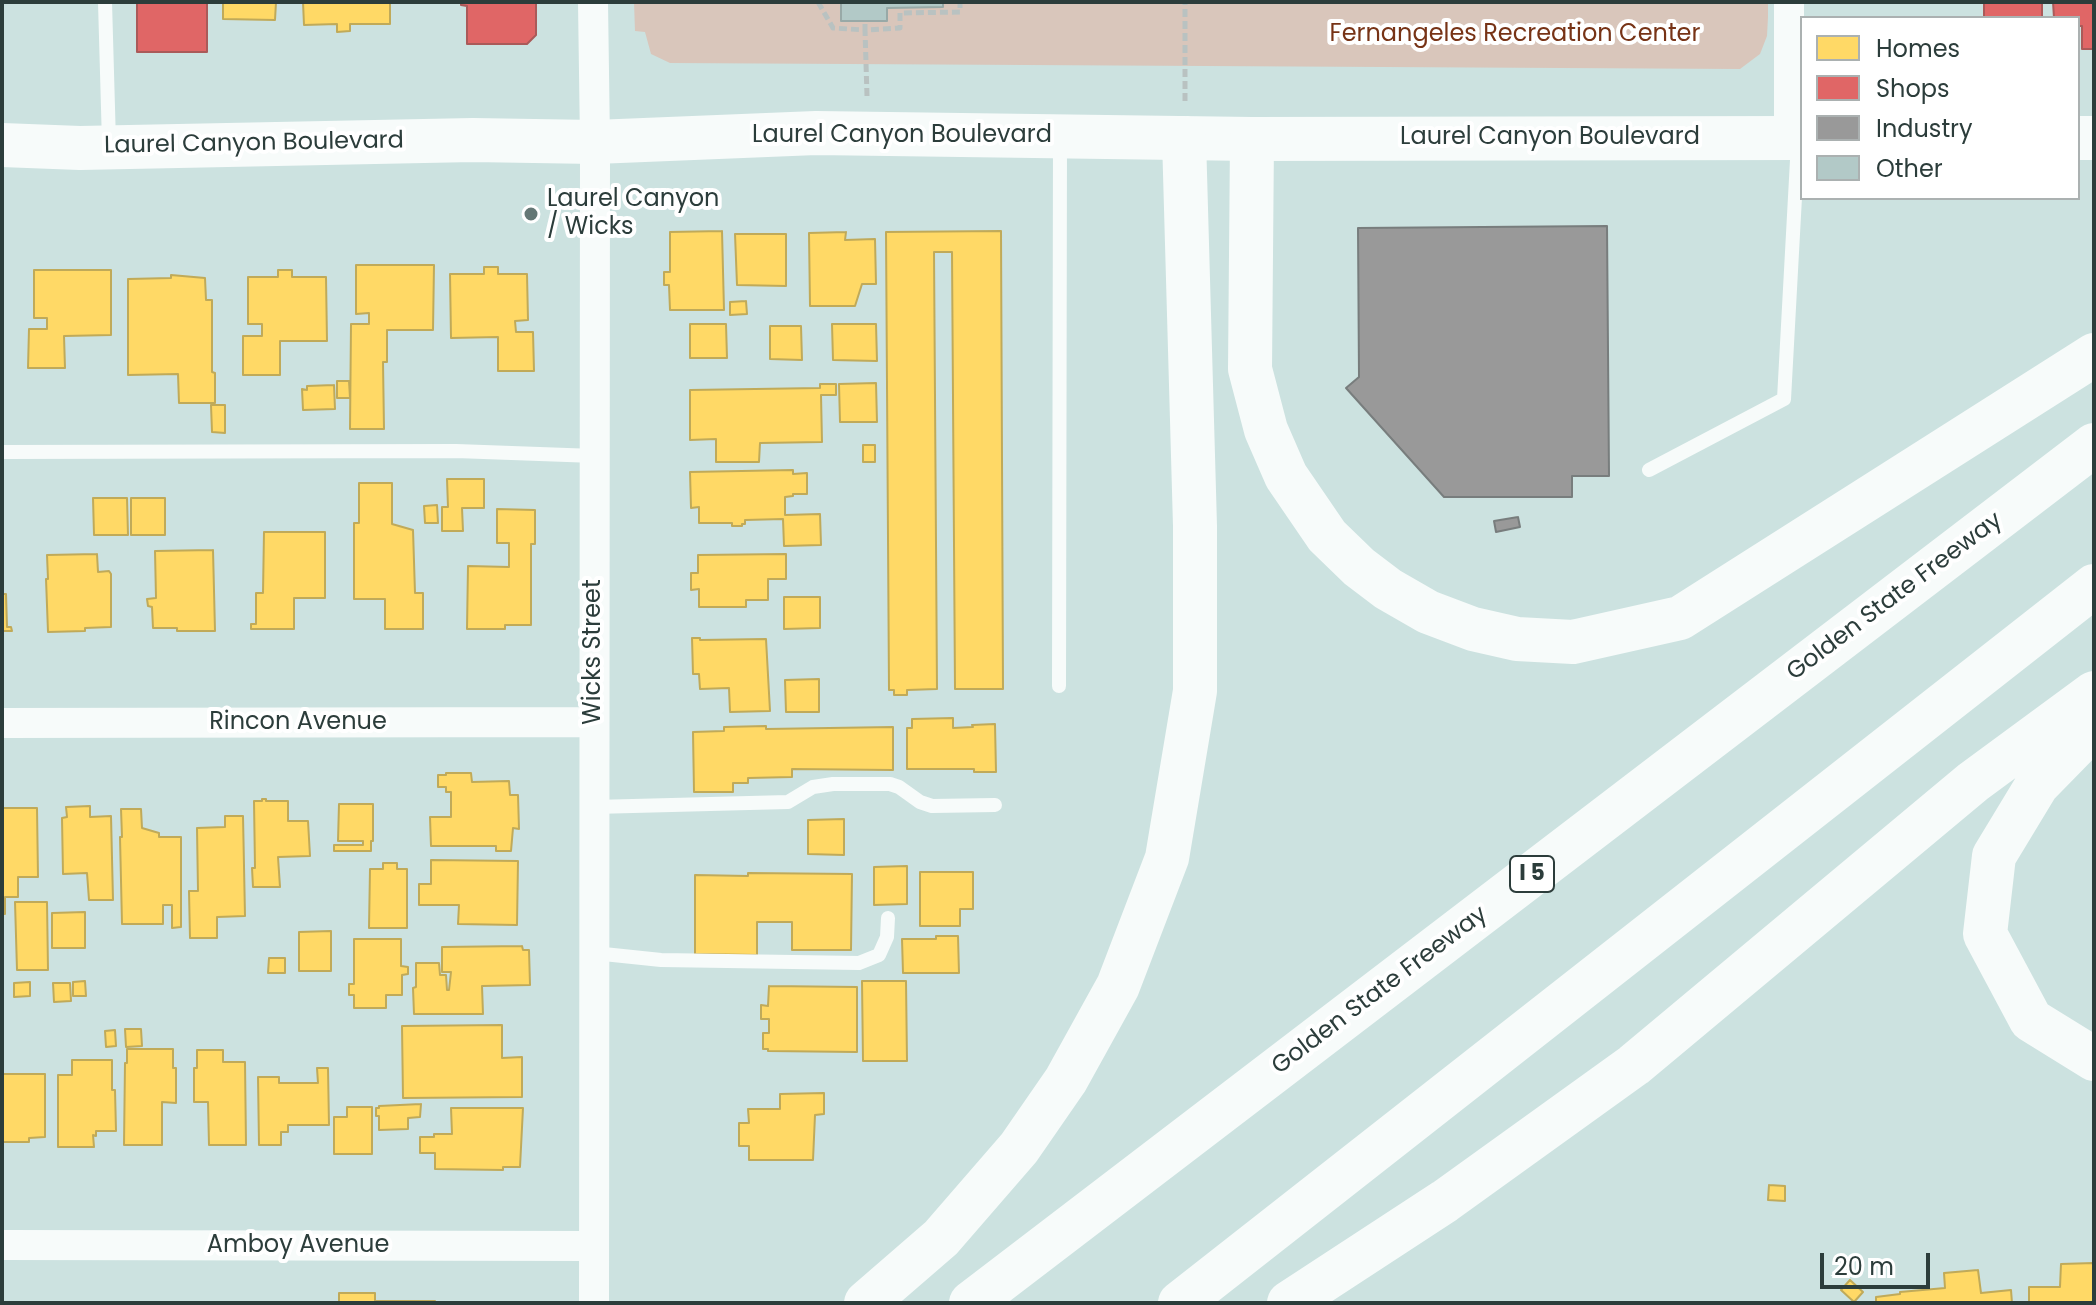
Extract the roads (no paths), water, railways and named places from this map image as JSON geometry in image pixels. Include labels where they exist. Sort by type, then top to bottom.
[{"type":"main road","name":"Laurel Canyon Boulevard","points":[[2,145],[109,148],[473,140],[595,142],[816,133],[1252,139],[1796,138]]},
{"type":"main road","points":[[866,1303],[941,1238],[1019,1148],[1066,1080],[1118,986],[1167,858],[1195,691],[1195,526],[1184,138]]},
{"type":"main road","points":[[1252,139],[1250,369],[1266,430],[1286,476],[1327,536],[1359,567],[1388,589],[1428,612],[1473,629],[1517,639],[1573,642],[1680,618],[2094,355]]},
{"type":"main road","name":"Golden State Freeway","points":[[971,1303],[2094,445]]},
{"type":"main road","points":[[1180,1303],[2094,586]]},
{"type":"main road","points":[[1289,1303],[1445,1201],[1634,1065],[1973,782],[2094,693]]},
{"type":"main road","points":[[2094,727],[2037,785],[1994,856],[1985,934],[2031,1020],[2094,1059]]},
{"type":"street","name":"Wicks Street","points":[[593,2],[594,1303]]},
{"type":"street","points":[[1789,2],[1796,138]]},
{"type":"street","name":"Rincon Avenue","points":[[2,723],[594,722]]},
{"type":"street","name":"Amboy Avenue","points":[[2,1245],[593,1246]]},
{"type":"lane","points":[[105,2],[109,148]]},
{"type":"lane","points":[[1059,686],[1060,136]]},
{"type":"lane","points":[[1649,470],[1784,399],[1796,138]]},
{"type":"lane","points":[[2,452],[456,451],[595,456]]},
{"type":"lane","points":[[594,807],[788,802],[813,787],[833,784],[890,784],[932,806],[995,805]]},
{"type":"lane","points":[[594,953],[661,960],[859,963],[879,955],[887,937],[888,918]]},
{"type":"place","name":"Laurel Canyon / Wicks","points":[[531,214]]},
{"type":"park label","name":"Fernangeles Recreation Center","points":[[1515,35]]}]
